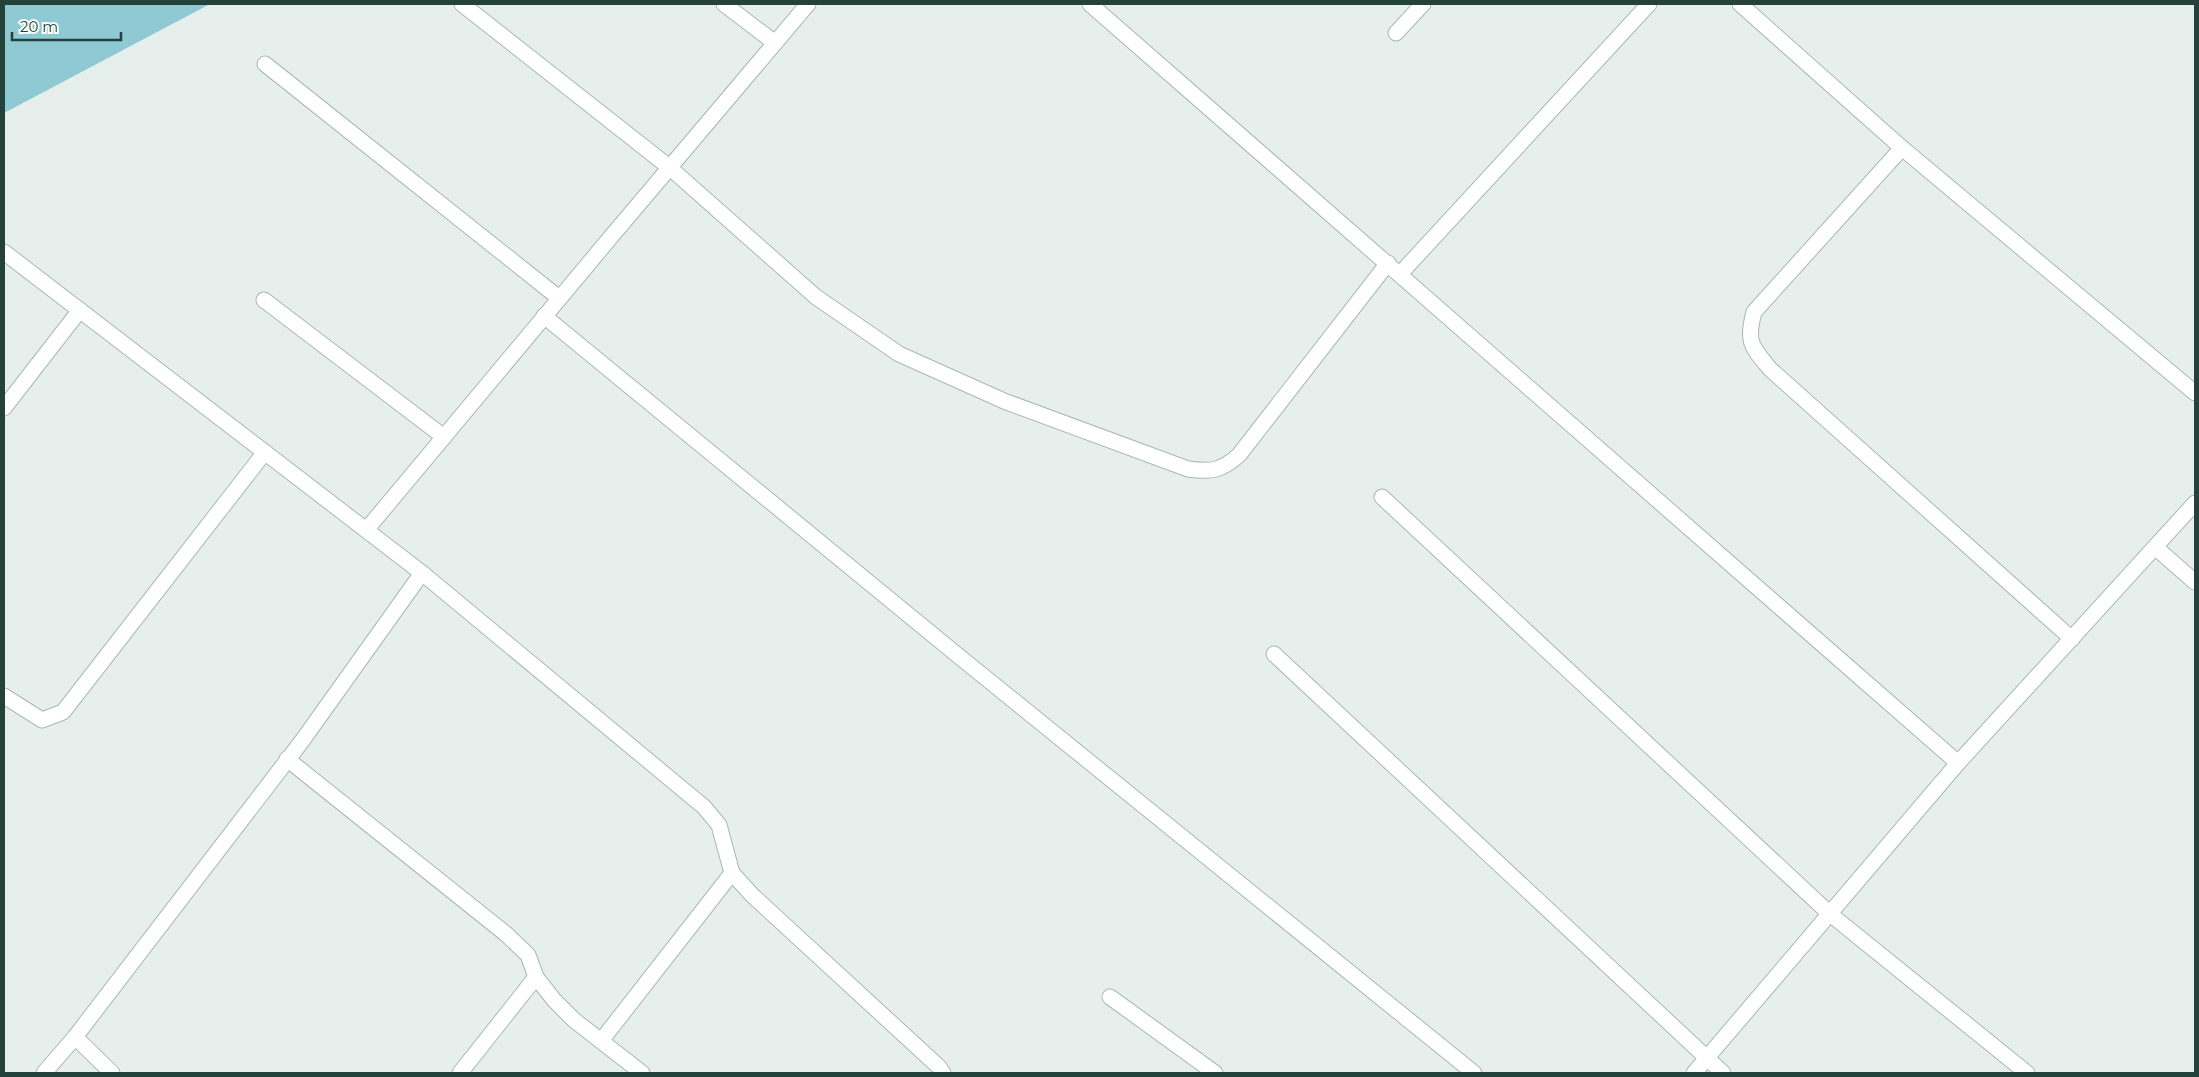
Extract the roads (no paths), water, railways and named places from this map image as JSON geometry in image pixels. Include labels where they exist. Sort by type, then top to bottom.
[{"type":"street","points":[[462,4],[669,167],[816,297],[899,354],[1004,401],[1195,470],[1209,472],[1226,466],[1239,455],[1388,263]]},
{"type":"street","points":[[724,4],[775,43]]},
{"type":"street","points":[[367,530],[544,316],[808,4]]},
{"type":"street","points":[[1090,4],[1958,763]]},
{"type":"street","points":[[1396,33],[1422,4]]},
{"type":"street","points":[[1400,274],[1649,4]]},
{"type":"street","points":[[1740,4],[1902,148],[2195,393]]},
{"type":"street","points":[[265,64],[560,298]]},
{"type":"street","points":[[1902,148],[1754,312],[1749,332],[1754,350],[1770,369],[2072,639]]},
{"type":"street","points":[[4,252],[422,572],[704,807],[719,825],[732,873],[752,895],[940,1067],[943,1073]]},
{"type":"street","points":[[264,300],[444,437]]},
{"type":"street","points":[[4,408],[80,310]]},
{"type":"street","points":[[544,316],[961,658],[1474,1073]]},
{"type":"street","points":[[4,696],[42,720],[63,712],[265,452]]},
{"type":"street","points":[[1382,497],[1830,914],[2026,1073]]},
{"type":"street","points":[[1694,1073],[1958,763],[2195,503]]},
{"type":"street","points":[[2155,547],[2195,582]]},
{"type":"street","points":[[44,1073],[75,1037],[288,759],[422,572]]},
{"type":"street","points":[[1274,654],[1723,1073]]},
{"type":"street","points":[[288,759],[506,934],[528,955],[536,976],[554,1000],[574,1020],[641,1073]]},
{"type":"street","points":[[601,1041],[732,873]]},
{"type":"street","points":[[460,1073],[536,976]]},
{"type":"street","points":[[1110,997],[1215,1073]]},
{"type":"street","points":[[75,1037],[112,1073]]},
{"type":"water","points":[[4,4],[210,4],[4,113]]}]
